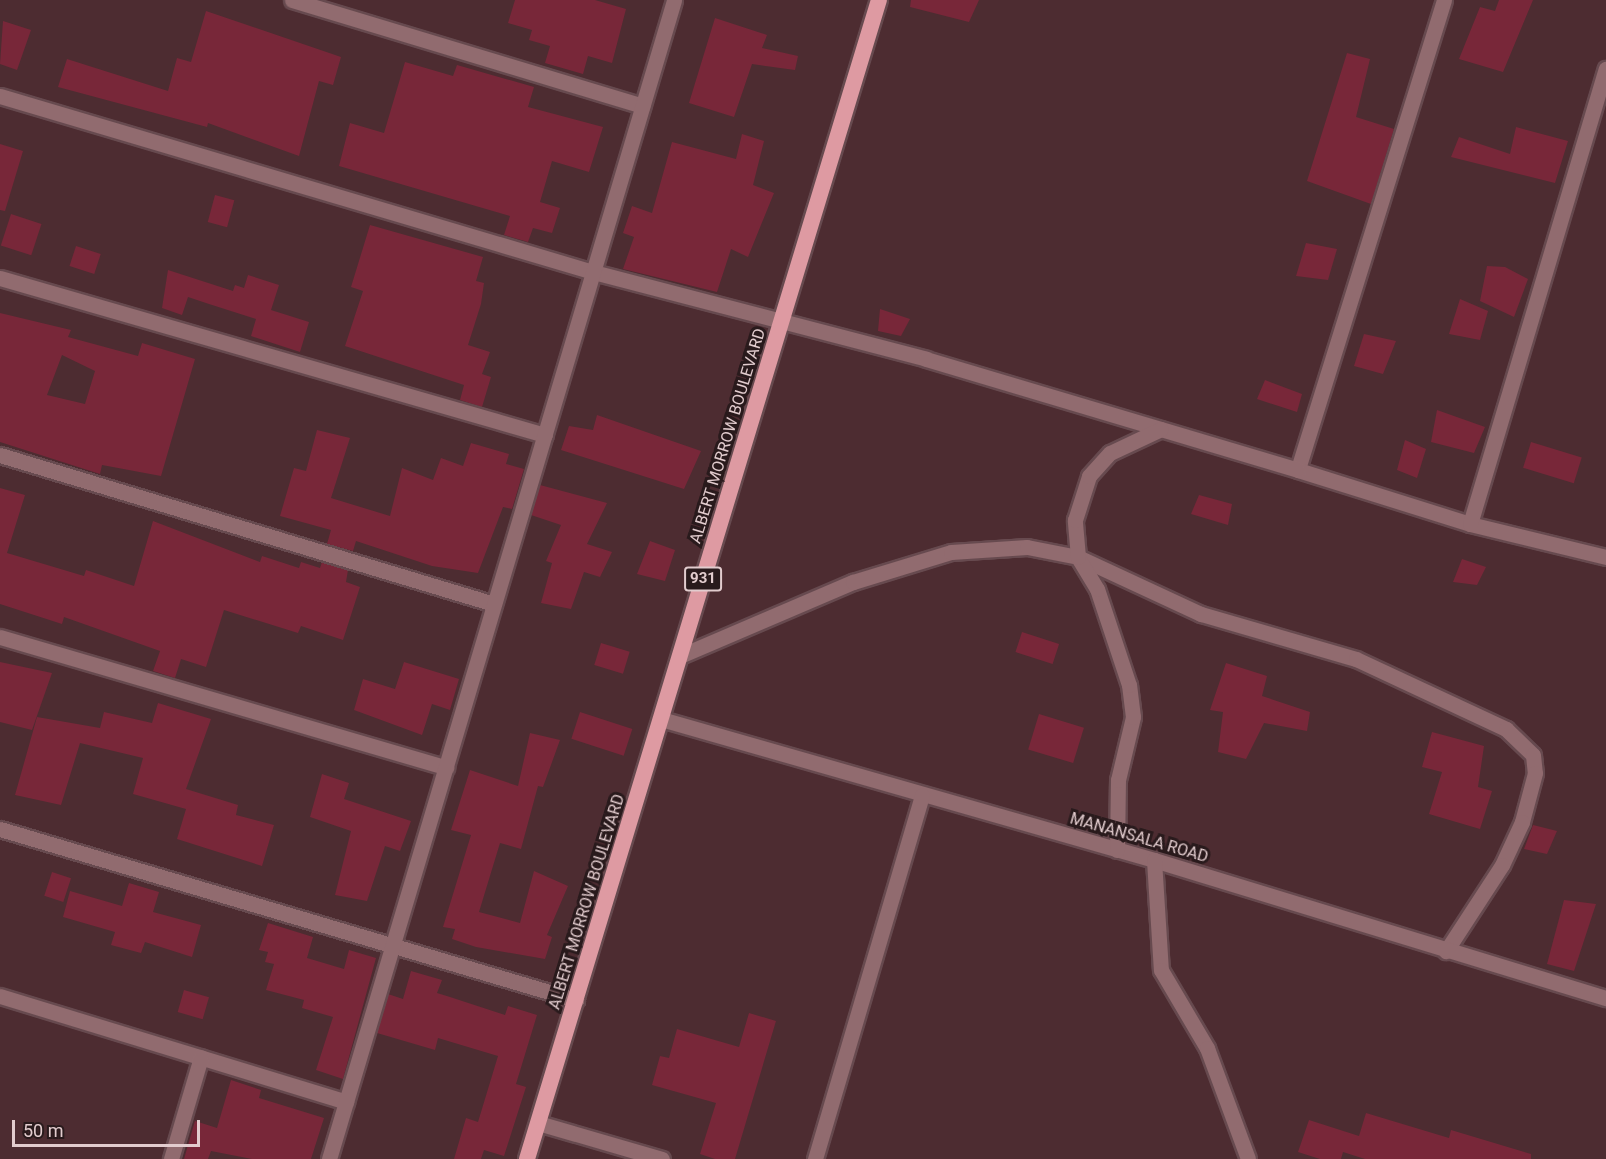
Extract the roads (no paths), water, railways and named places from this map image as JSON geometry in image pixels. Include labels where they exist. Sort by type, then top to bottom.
[{"type":"highway","name":"ALBERT MORROW BOULEVARD","points":[[527,1159],[879,0]]},
{"type":"street","points":[[292,0],[642,106]]},
{"type":"street","points":[[329,1159],[674,0]]},
{"type":"street","points":[[1298,470],[1444,0]]},
{"type":"street","points":[[1470,524],[1606,69]]},
{"type":"street","points":[[0,96],[593,272],[781,325],[926,359],[1470,524],[1606,557]]},
{"type":"street","points":[[0,278],[545,435]]},
{"type":"street","points":[[1117,849],[1118,780],[1132,717],[1129,685],[1097,589],[1078,557],[1075,520],[1089,476],[1110,453],[1161,429]]},
{"type":"street","points":[[0,455],[494,604]]},
{"type":"street","points":[[680,656],[853,582],[951,552],[1027,547],[1078,557],[1201,614],[1356,660],[1523,741],[1533,755],[1535,772],[1522,822],[1502,865],[1446,951]]},
{"type":"street","points":[[0,637],[446,766]]},
{"type":"street","name":"MANANSALA ROAD","points":[[661,719],[1117,849],[1606,998]]},
{"type":"street","points":[[815,1159],[922,795]]},
{"type":"street","points":[[0,829],[576,1000]]},
{"type":"street","points":[[1154,860],[1161,969],[1207,1047],[1248,1159]]},
{"type":"street","points":[[0,996],[346,1102]]},
{"type":"street","points":[[171,1159],[201,1057]]},
{"type":"street","points":[[538,1123],[662,1159]]}]
